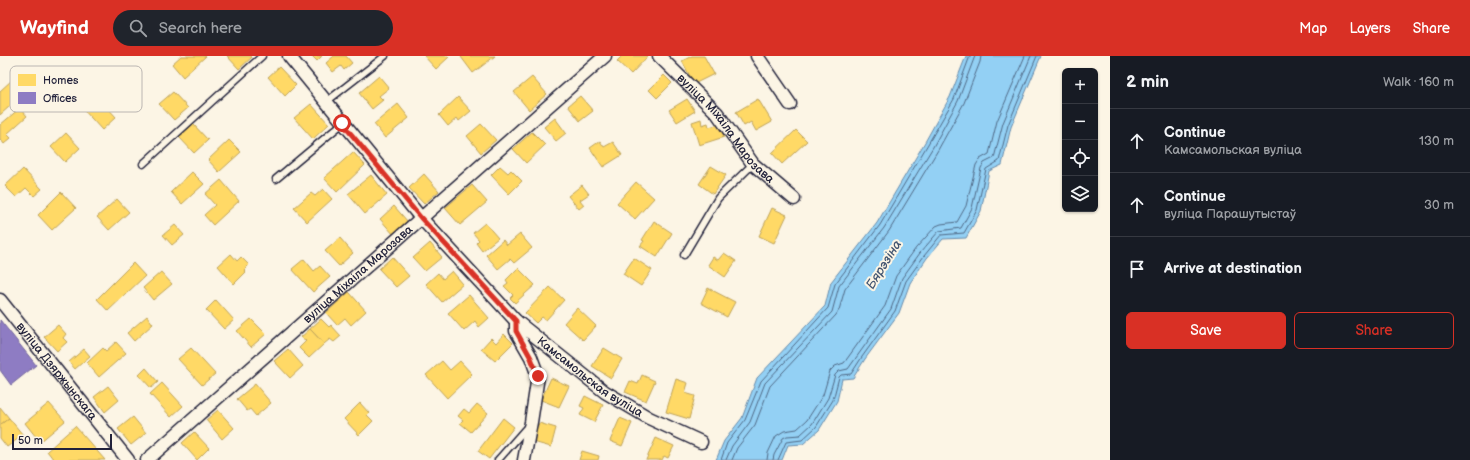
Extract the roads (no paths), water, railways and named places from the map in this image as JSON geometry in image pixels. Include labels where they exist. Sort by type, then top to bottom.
[{"type":"street","name":"Камсамольская вуліца","points":[[289,56],[342,123],[421,218],[516,321],[605,392],[648,418],[701,442]]},
{"type":"street","name":"вуліца Міхаіла Марозава","points":[[659,56],[717,113],[753,164],[794,199]]},
{"type":"street","points":[[757,56],[790,104]]},
{"type":"street","name":"вуліца Міхаіла Марозава","points":[[147,460],[603,57]]},
{"type":"street","name":"вуліца Дзяржынскага","points":[[0,300],[128,460]]},
{"type":"street","points":[[516,321],[516,331],[531,358],[538,376],[524,460]]},
{"type":"lane","points":[[143,164],[262,56]]},
{"type":"lane","points":[[326,102],[385,56]]},
{"type":"lane","points":[[276,178],[342,123]]},
{"type":"lane","points":[[684,255],[718,198],[753,164]]},
{"type":"lane","points":[[498,460],[531,422]]},
{"type":"water","name":"Бярэзіна","points":[[966,56],[1041,56],[1011,127],[1002,165],[989,171],[981,211],[966,238],[943,239],[927,258],[910,283],[899,313],[853,378],[842,379],[837,401],[819,430],[803,444],[788,445],[782,460],[716,460],[724,441],[742,418],[757,378],[825,306],[831,282],[877,223],[950,97]]}]
